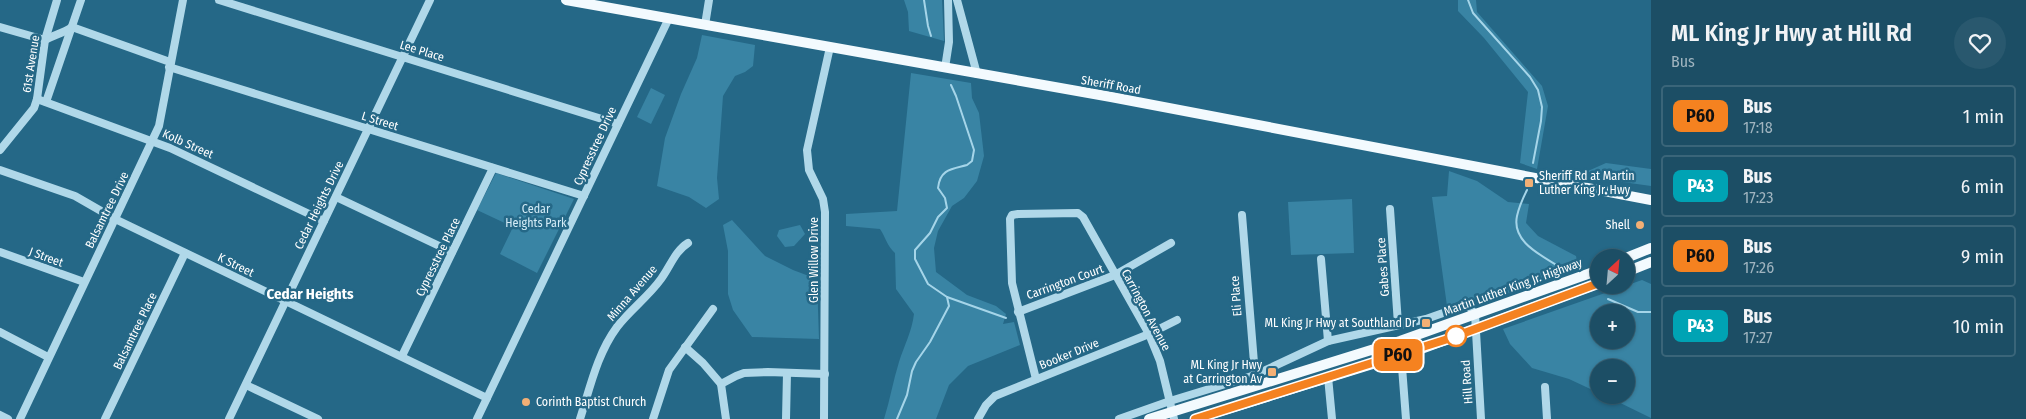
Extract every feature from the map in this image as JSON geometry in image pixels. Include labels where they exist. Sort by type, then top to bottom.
[{"type":"main road","name":"Sheriff Road","points":[[566,0],[945,68],[1651,200]]},
{"type":"main road","points":[[1635,254],[1651,248]]},
{"type":"main road","points":[[1635,268],[1651,262]]},
{"type":"main road","name":"Martin Luther King Jr. Highway","points":[[1149,419],[1400,341],[1590,273]]},
{"type":"main road","points":[[1195,419],[1476,329],[1590,286]]},
{"type":"street","name":"61st Avenue","points":[[0,150],[34,108],[37,99],[45,40],[57,0]]},
{"type":"street","name":"61st Avenue","points":[[46,102],[81,0]]},
{"type":"street","name":"Balsamtree Drive","points":[[20,419],[160,124],[182,0]]},
{"type":"street","name":"Lee Place","points":[[219,0],[618,124]]},
{"type":"street","name":"Cedar Heights Drive","points":[[229,419],[430,0]]},
{"type":"street","points":[[705,25],[709,0]]},
{"type":"street","points":[[945,68],[949,42],[948,0]]},
{"type":"street","points":[[957,0],[977,74]]},
{"type":"street","name":"Cypresstree Drive","points":[[477,419],[669,18]]},
{"type":"street","points":[[0,28],[45,40],[72,27]]},
{"type":"street","name":"L Street","points":[[72,27],[170,65],[584,196]]},
{"type":"street","name":"Glen Willow Drive","points":[[824,419],[825,212],[823,199],[809,170],[807,158],[809,140],[830,47]]},
{"type":"street","name":"Kolb Street","points":[[37,99],[152,140],[197,159],[252,188],[324,221]]},
{"type":"street","name":"Cypresstree Place","points":[[402,356],[493,168]]},
{"type":"street","name":"K Street","points":[[0,170],[80,198],[115,219],[487,398]]},
{"type":"street","points":[[336,197],[452,252]]},
{"type":"street","name":"Gabes Place","points":[[1390,209],[1398,324]]},
{"type":"street","name":"Carrington Avenue","points":[[1018,312],[1012,283],[1009,223],[1011,217],[1018,214],[1076,212],[1083,217],[1149,334],[1160,361],[1173,410]]},
{"type":"street","name":"Eli Place","points":[[1242,216],[1254,376]]},
{"type":"street","name":"Minna Avenue","points":[[580,419],[598,362],[610,337],[660,281],[679,250],[688,243]]},
{"type":"street","name":"Carrington Court","points":[[1018,312],[1116,275],[1171,243]]},
{"type":"street","name":"J Street","points":[[0,252],[84,282]]},
{"type":"street","name":"Balsamtree Place","points":[[105,419],[185,252]]},
{"type":"street","points":[[1321,259],[1328,341]]},
{"type":"street","points":[[1119,419],[1173,410],[1254,376],[1328,341],[1426,319],[1463,306],[1469,307],[1475,314]]},
{"type":"street","points":[[653,419],[667,373],[713,309]]},
{"type":"street","points":[[1018,312],[1036,379]]},
{"type":"street","name":"Hill Road","points":[[1475,314],[1481,419]]},
{"type":"street","name":"Booker Drive","points":[[978,419],[991,399],[1149,334],[1177,320]]},
{"type":"street","points":[[0,332],[48,357]]},
{"type":"street","points":[[685,347],[703,363],[721,384],[726,419]]},
{"type":"street","points":[[1401,354],[1406,419]]},
{"type":"street","points":[[721,384],[736,376],[763,372],[825,374]]},
{"type":"street","points":[[786,419],[787,373]]},
{"type":"street","points":[[1328,377],[1332,419]]},
{"type":"street","points":[[246,385],[318,419]]},
{"type":"street","points":[[1545,387],[1548,419]]},
{"type":"street","points":[[0,415],[8,419]]},
{"type":"green space","points":[[904,0],[942,0],[944,41],[909,31],[908,12]]},
{"type":"green space","points":[[1458,0],[1476,0],[1477,12],[1542,86],[1548,106],[1537,169],[1520,163],[1528,92],[1484,38],[1458,11]]},
{"type":"green space","points":[[702,35],[755,45],[753,66],[735,76],[723,96],[717,178],[719,199],[706,208],[689,197],[657,186],[665,138],[697,58]]},
{"type":"green space","points":[[911,73],[971,83],[972,98],[979,113],[984,156],[977,181],[964,198],[952,206],[938,231],[934,248],[936,272],[967,295],[996,306],[1006,314],[1003,324],[1014,322],[1020,345],[968,366],[949,385],[936,419],[884,419],[914,314],[896,289],[895,253],[888,245],[880,229],[846,226],[846,214],[897,211]]},
{"type":"green space","points":[[651,88],[665,95],[651,124],[637,117]]},
{"type":"green space","points":[[1606,163],[1651,169],[1651,186],[1587,177],[1588,171]]},
{"type":"green space","points":[[1449,171],[1477,181],[1508,202],[1529,204],[1526,223],[1538,236],[1576,256],[1578,267],[1478,305],[1467,298],[1447,306],[1432,197],[1447,196]]},
{"type":"green space","name":"Cedar Heights Park","points":[[496,173],[574,199],[537,273],[500,254],[513,227],[477,210]]},
{"type":"green space","points":[[1352,199],[1354,253],[1291,255],[1288,202]]},
{"type":"green space","points":[[732,220],[765,256],[817,279],[819,339],[752,337],[733,310],[728,294],[728,251],[723,225]]},
{"type":"green space","points":[[800,225],[805,234],[794,246],[785,247],[777,236],[779,230]]},
{"type":"green space","points":[[1642,280],[1651,284],[1651,418],[1622,404],[1635,404],[1635,359],[1590,359],[1590,389],[1569,379],[1532,368],[1510,344],[1503,329],[1602,294],[1635,294],[1635,282]]},
{"type":"waterway","points":[[924,0],[931,36]]},
{"type":"waterway","points":[[1468,0],[1473,13],[1530,77],[1538,90],[1542,107],[1533,163]]},
{"type":"waterway","points":[[897,419],[907,395],[916,362],[930,342],[949,306],[947,297],[928,284],[915,259],[915,250],[930,233],[938,217],[947,208],[945,198],[938,188],[941,177],[944,173],[967,165],[972,161],[974,150],[951,85]]},
{"type":"waterway","points":[[1527,190],[1517,216],[1519,234],[1532,249],[1564,270]]},
{"type":"waterway","points":[[947,297],[1006,318]]},
{"type":"waterway","points":[[1608,299],[1638,312],[1651,312]]},
{"type":"bus line","name":"P60","points":[[1195,419],[1451,338],[1590,287]]},
{"type":"place","name":"Sheriff Rd at Martin Luther King Jr. Hwy","points":[[1529,183]]},
{"type":"place","name":"Shell","points":[[1640,225]]},
{"type":"place","name":"ML King Jr Hwy at Southland Dr","points":[[1426,323]]},
{"type":"place","name":"ML King Jr Hwy at Carrington Av","points":[[1272,372]]},
{"type":"place","name":"Corinth Baptist Church","points":[[526,402]]},
{"type":"district","name":"Cedar Heights","points":[[310,294]]}]
